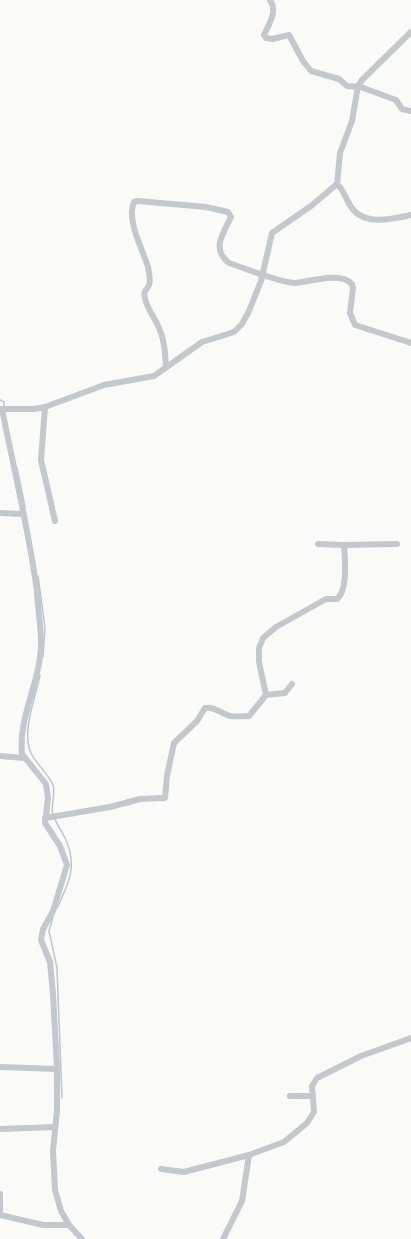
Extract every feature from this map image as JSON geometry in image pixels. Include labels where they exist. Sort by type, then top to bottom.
[{"type":"street","points":[[270,0],[273,5],[273,13],[264,35],[266,38],[272,39],[289,35],[303,61],[311,71],[339,80],[347,86],[358,86],[396,100],[402,109],[411,111]]},
{"type":"street","points":[[82,1239],[69,1225],[61,1211],[55,1190],[53,1161],[57,1110],[57,1069],[50,962],[41,940],[43,929],[53,911],[67,865],[60,846],[46,826],[48,798],[46,784],[24,758],[22,750],[24,727],[36,680],[41,644],[34,567],[3,409],[45,407],[104,384],[154,376],[202,342],[234,332],[242,324],[249,311],[263,274],[272,233],[310,206],[337,184],[340,153],[352,121],[358,86],[362,80],[411,32]]},
{"type":"street","points":[[337,184],[340,186],[351,208],[364,218],[371,220],[411,215]]},
{"type":"street","points":[[166,367],[163,339],[145,299],[144,292],[150,284],[149,274],[135,231],[133,211],[134,202],[143,200],[206,207],[228,212],[231,217],[220,246],[223,258],[229,263],[284,282],[294,283],[328,278],[346,280],[352,284],[353,288],[350,313],[356,326],[411,343]]},
{"type":"street","points":[[45,407],[41,460],[56,521]]},
{"type":"street","points":[[0,513],[23,514]]},
{"type":"street","points":[[318,544],[397,544]]},
{"type":"street","points":[[266,695],[259,662],[259,648],[263,638],[276,627],[326,600],[337,599],[341,596],[346,560],[344,545]]},
{"type":"street","points":[[46,818],[140,799],[165,798],[167,776],[174,743],[197,721],[204,709],[211,708],[232,717],[240,715],[250,716],[266,695],[285,693],[292,684]]},
{"type":"street","points":[[0,756],[24,758]]},
{"type":"street","points":[[161,1169],[184,1172],[249,1155],[284,1142],[307,1123],[314,1112],[313,1083],[320,1076],[361,1056],[411,1038]]},
{"type":"street","points":[[0,1067],[57,1069]]},
{"type":"street","points":[[290,1096],[313,1096]]},
{"type":"street","points":[[0,1129],[55,1127]]},
{"type":"street","points":[[223,1239],[242,1201],[249,1155]]},
{"type":"street","points":[[0,1194],[0,1212]]},
{"type":"street","points":[[0,1215],[43,1225],[69,1225]]},
{"type":"waterway","points":[[0,400],[4,402],[4,407]]},
{"type":"waterway","points":[[17,468],[25,507]]},
{"type":"waterway","points":[[38,576],[45,627],[43,657]]},
{"type":"waterway","points":[[40,675],[28,725],[28,744],[33,757],[53,785],[53,815]]},
{"type":"waterway","points":[[55,819],[64,835],[71,857],[68,882],[57,908]]},
{"type":"waterway","points":[[53,917],[49,931],[57,968],[62,1098]]}]
